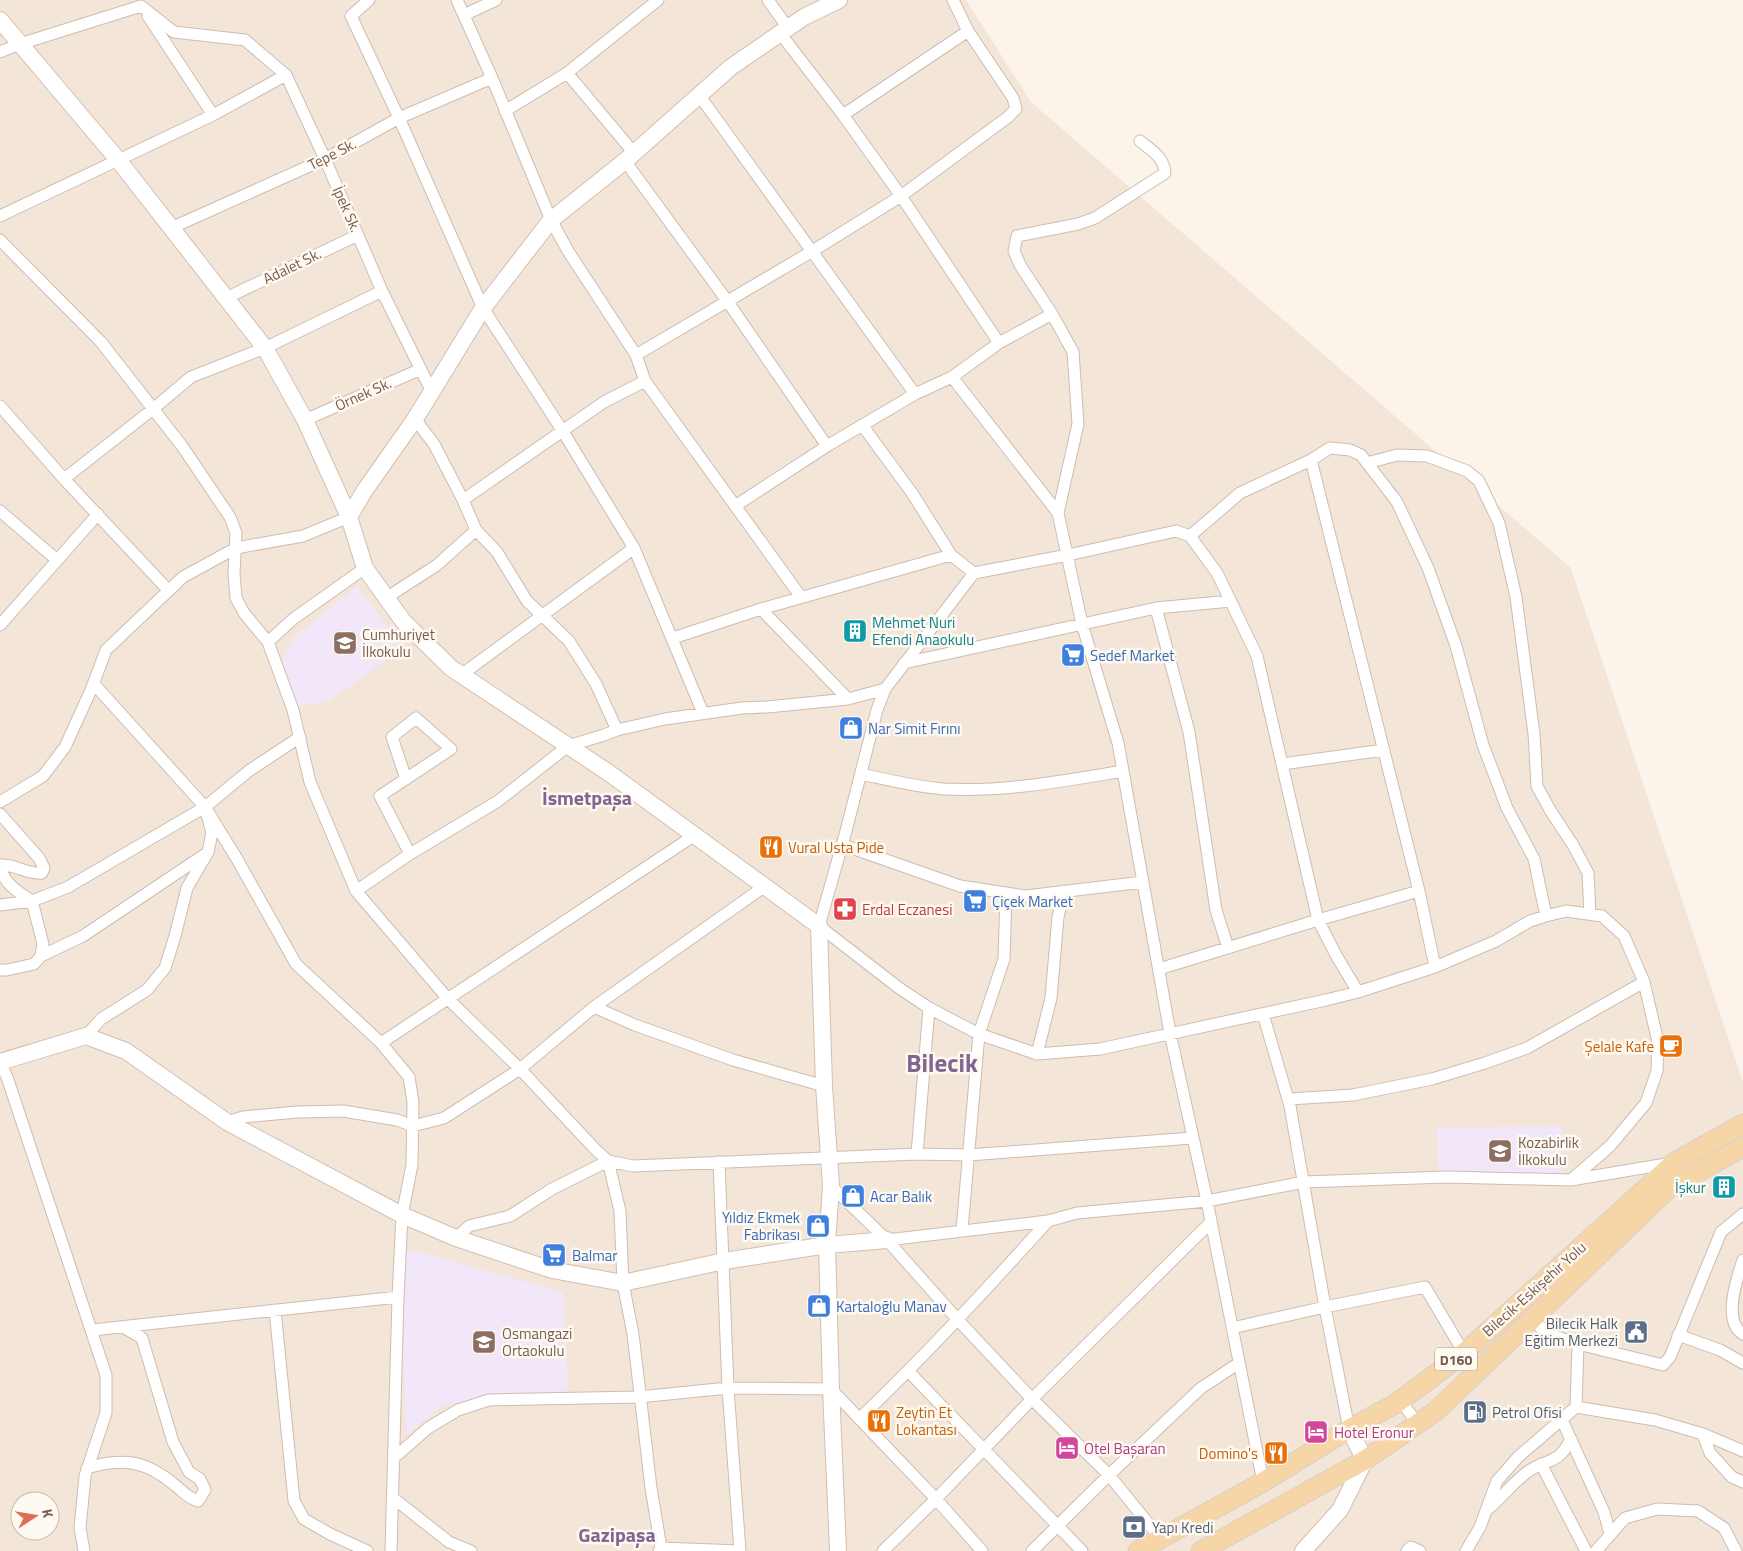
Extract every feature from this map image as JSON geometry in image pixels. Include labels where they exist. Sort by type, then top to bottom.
[{"type":"main road","name":"Bilecik-Eskişehir Yolu","points":[[1138,1551],[1263,1482],[1400,1400],[1464,1353],[1675,1162],[1743,1124]]},
{"type":"main road","name":"Bilecik-Eskişehir Yolu","points":[[1201,1551],[1365,1460],[1436,1411],[1669,1188],[1743,1147]]},
{"type":"street","points":[[369,0],[352,16],[483,308],[562,430],[634,548],[703,713]]},
{"type":"street","points":[[457,0],[492,78],[551,220],[568,251],[636,355],[645,381],[801,597]]},
{"type":"street","points":[[464,15],[496,0]]},
{"type":"street","points":[[505,111],[567,73],[645,5],[658,0]]},
{"type":"street","points":[[768,0],[784,31],[901,196],[999,343]]},
{"type":"street","points":[[0,802],[43,776],[65,747],[94,684],[106,650],[183,577],[236,548],[303,536],[349,517],[365,490],[415,419],[483,308],[551,220],[629,157],[731,67],[804,17],[839,0]]},
{"type":"street","points":[[636,355],[728,302],[901,196],[1008,117],[1016,109],[1013,98],[968,31],[952,0]]},
{"type":"street","points":[[0,52],[140,3],[213,115]]},
{"type":"street","name":"İpek Sk.","points":[[140,3],[174,32],[245,40],[286,75],[325,159],[382,291],[432,392]]},
{"type":"street","points":[[0,20],[119,161],[265,348],[305,420],[349,517],[365,568],[403,621],[451,668],[609,773],[819,926],[899,988],[929,1008],[979,1034],[1037,1054],[1100,1049],[1358,992],[1435,967],[1496,941],[1530,922],[1546,916],[1566,911],[1602,916],[1624,936],[1644,982],[1658,1042],[1657,1071],[1646,1103],[1610,1146],[1571,1180]]},
{"type":"street","points":[[844,115],[968,31]]},
{"type":"street","points":[[567,73],[629,157],[827,446]]},
{"type":"street","points":[[0,216],[213,115],[286,75]]},
{"type":"street","name":"Tepe Sk.","points":[[171,228],[325,159],[399,118],[492,78]]},
{"type":"street","points":[[699,95],[915,394]]},
{"type":"street","points":[[1058,513],[1078,424],[1073,352],[1052,314],[1020,266],[1014,250],[1017,236],[1078,224],[1095,218],[1165,173],[1165,165],[1162,159],[1140,141]]},
{"type":"street","name":"Adalet Sk.","points":[[226,298],[358,235]]},
{"type":"street","points":[[0,242],[101,342],[182,446],[230,517],[236,533],[234,574],[236,598],[244,613],[268,642],[293,710],[310,782],[356,891],[448,998],[520,1069],[608,1161],[620,1211],[623,1283],[632,1334],[660,1549],[740,1551],[728,1388],[719,1162]]},
{"type":"street","points":[[64,479],[191,377],[265,348],[382,291]]},
{"type":"street","points":[[735,506],[827,446],[915,394],[952,377],[999,343],[1052,314]]},
{"type":"street","name":"Örnek Sk.","points":[[305,420],[421,368]]},
{"type":"street","points":[[952,377],[1058,513],[1082,624],[1118,743],[1170,1033],[1207,1201],[1263,1482]]},
{"type":"street","points":[[463,500],[604,402],[645,381]]},
{"type":"street","points":[[0,406],[64,479],[169,591]]},
{"type":"street","points":[[415,419],[434,444],[476,530],[497,552],[527,601],[543,614],[569,641],[596,684],[617,730]]},
{"type":"street","points":[[862,425],[912,493],[951,555],[974,573]]},
{"type":"street","points":[[1190,536],[1240,494],[1311,460],[1330,448],[1350,450],[1362,455],[1397,502],[1428,568],[1456,646],[1483,745],[1507,808],[1534,859],[1546,916]]},
{"type":"street","points":[[1367,463],[1396,455],[1426,456],[1467,471],[1479,481],[1499,523],[1516,597],[1534,734],[1537,786],[1550,810],[1574,845],[1588,873],[1590,914]]},
{"type":"street","points":[[1311,460],[1419,891],[1435,967]]},
{"type":"street","points":[[0,511],[57,560]]},
{"type":"street","points":[[0,625],[98,514]]},
{"type":"street","points":[[386,598],[437,565],[476,530]]},
{"type":"street","points":[[838,1551],[826,1244],[831,1186],[824,1086],[819,926],[843,845],[877,710],[885,689],[974,573],[1068,555],[1176,531],[1190,536],[1217,573],[1257,656],[1318,920],[1358,992]]},
{"type":"street","points":[[461,675],[634,548]]},
{"type":"street","points":[[673,638],[761,608],[951,555]]},
{"type":"street","points":[[268,642],[293,620],[365,568]]},
{"type":"street","points":[[904,663],[1156,608],[1231,601]]},
{"type":"street","points":[[761,608],[848,699]]},
{"type":"street","points":[[1156,608],[1189,732],[1216,910],[1228,948]]},
{"type":"street","points":[[94,684],[205,807],[237,859],[296,964],[381,1043],[409,1077],[414,1102],[412,1165],[402,1215],[391,1551]]},
{"type":"street","points":[[356,891],[410,854],[498,800],[568,746],[617,730],[665,719],[742,708],[848,699],[885,689]]},
{"type":"street","points":[[406,779],[392,736],[416,718],[451,750],[380,796],[410,854]]},
{"type":"street","points":[[0,905],[32,901],[68,887],[205,807],[250,770],[300,737]]},
{"type":"street","points":[[1282,764],[1384,750]]},
{"type":"street","points":[[861,774],[904,784],[942,789],[985,790],[1034,786],[1123,771]]},
{"type":"street","points":[[84,1551],[80,1528],[85,1476],[106,1413],[106,1375],[8,1076],[0,1062],[86,1036],[101,1019],[147,990],[165,968],[187,888],[208,852],[212,833],[205,807]]},
{"type":"street","points":[[0,814],[39,858],[44,868],[42,872],[36,874],[8,864],[0,865],[0,872],[16,892],[32,901],[43,944],[41,956]]},
{"type":"street","points":[[381,1043],[694,835]]},
{"type":"street","points":[[843,845],[960,886],[1026,896],[1143,882]]},
{"type":"street","points":[[0,970],[34,964],[41,956],[84,936],[208,852]]},
{"type":"street","points":[[226,1122],[243,1118],[297,1112],[343,1111],[397,1120],[413,1126],[444,1118],[520,1069],[594,1007],[765,886]]},
{"type":"street","points":[[1037,1054],[1051,998],[1058,916],[1064,891]]},
{"type":"street","points":[[1159,969],[1419,891]]},
{"type":"street","points":[[962,1230],[979,1034],[1004,960],[1006,893]]},
{"type":"street","points":[[1289,1099],[1353,1094],[1432,1079],[1485,1063],[1527,1048],[1644,982]]},
{"type":"street","points":[[594,1007],[733,1060],[824,1086]]},
{"type":"street","points":[[917,1154],[929,1008]]},
{"type":"street","points":[[1263,1014],[1289,1099],[1325,1307],[1349,1429],[1365,1460],[1340,1510],[1302,1551]]},
{"type":"street","points":[[86,1036],[126,1051],[226,1122],[402,1215],[456,1238],[552,1270],[623,1283],[724,1261],[826,1244],[887,1240],[1048,1221],[1077,1213],[1207,1201],[1304,1182],[1446,1177],[1571,1180],[1675,1162]]},
{"type":"street","points":[[456,1238],[469,1226],[510,1216],[552,1189],[608,1161],[634,1166],[917,1154],[969,1154],[1192,1138]]},
{"type":"street","points":[[831,1186],[887,1240],[1032,1399],[1109,1475],[1160,1538]]},
{"type":"street","points":[[1533,1318],[1546,1333],[1578,1344],[1663,1365],[1670,1357],[1720,1232],[1743,1214]]},
{"type":"street","points":[[859,1419],[909,1372],[1048,1221]]},
{"type":"street","points":[[883,1551],[1032,1399],[1211,1222]]},
{"type":"street","points":[[1743,1260],[1737,1279],[1731,1312],[1738,1332],[1743,1334]]},
{"type":"street","points":[[1232,1328],[1425,1287],[1464,1353]]},
{"type":"street","points":[[92,1330],[398,1297]]},
{"type":"street","points":[[275,1310],[294,1501],[304,1519],[330,1534],[367,1551]]},
{"type":"street","points":[[88,1468],[105,1463],[132,1463],[150,1467],[176,1486],[188,1498],[198,1501],[205,1490],[200,1479],[189,1472],[173,1442],[142,1338],[123,1327]]},
{"type":"street","points":[[1678,1335],[1720,1350],[1743,1363]]},
{"type":"street","points":[[1466,1551],[1480,1527],[1497,1481],[1518,1456],[1576,1408],[1578,1344]]},
{"type":"street","points":[[1032,1551],[1201,1388],[1239,1362]]},
{"type":"street","points":[[909,1372],[1082,1551]]},
{"type":"street","points":[[394,1458],[428,1428],[458,1410],[489,1400],[639,1397],[728,1388],[831,1389],[936,1499],[982,1551]]},
{"type":"street","points":[[1400,1400],[1418,1424]]},
{"type":"street","points":[[1576,1408],[1655,1420],[1703,1434],[1743,1451]]},
{"type":"street","points":[[1562,1420],[1604,1512],[1610,1534]]},
{"type":"street","points":[[1703,1434],[1710,1453],[1732,1477],[1743,1482]]},
{"type":"street","points":[[1488,1508],[1526,1473],[1541,1464],[1553,1461],[1565,1452],[1571,1439]]},
{"type":"street","points":[[1541,1464],[1586,1551]]},
{"type":"street","points":[[392,1497],[449,1542],[471,1551]]},
{"type":"street","points":[[1596,1551],[1625,1518],[1657,1508],[1698,1512],[1724,1528],[1736,1551]]},
{"type":"street","points":[[1407,1551],[1411,1547],[1420,1551]]},
{"type":"shaded area","points":[[0,0],[966,0],[1031,102],[1571,568],[1743,1082],[1743,1551],[0,1551]]},
{"type":"shaded area","name":"Cumhuriyet İlkokulu","points":[[357,586],[404,648],[329,701],[295,707],[284,680],[283,659],[293,638]]},
{"type":"shaded area","name":"Kozabirlik İlkokulu","points":[[1562,1126],[1563,1173],[1438,1176],[1437,1128]]},
{"type":"shaded area","name":"Osmangazi Ortaokulu","points":[[414,1251],[563,1292],[568,1391],[479,1398],[442,1406],[406,1435],[399,1252]]},
{"type":"place","name":"Mehmet Nuri Efendi Anaokulu","points":[[855,631]]},
{"type":"place","name":"Cumhuriyet İlkokulu","points":[[345,643]]},
{"type":"place","name":"Sedef Market","points":[[1073,655]]},
{"type":"place","name":"Nar Simit Fırını","points":[[851,728]]},
{"type":"place","name":"Vural Usta Pide","points":[[771,847]]},
{"type":"place","name":"Çiçek Market","points":[[975,901]]},
{"type":"place","name":"Erdal Eczanesi","points":[[845,909]]},
{"type":"place","name":"Şelale Kafe","points":[[1671,1046]]},
{"type":"place","name":"Kozabirlik İlkokulu","points":[[1500,1151]]},
{"type":"place","name":"İşkur","points":[[1724,1187]]},
{"type":"place","name":"Acar Balık","points":[[853,1196]]},
{"type":"place","name":"Yıldız Ekmek Fabrikası","points":[[818,1226]]},
{"type":"place","name":"Balmar","points":[[554,1255]]},
{"type":"place","name":"Kartaloğlu Manav","points":[[819,1306]]},
{"type":"place","name":"Bilecik Halk Eğitim Merkezi","points":[[1636,1332]]},
{"type":"place","name":"Osmangazi Ortaokulu","points":[[484,1342]]},
{"type":"place","name":"Petrol Ofisi","points":[[1475,1412]]},
{"type":"place","name":"Zeytin Et Lokantası","points":[[879,1421]]},
{"type":"place","name":"Hotel Eronur","points":[[1316,1432]]},
{"type":"place","name":"Otel Başaran","points":[[1067,1448]]},
{"type":"place","name":"Domino's","points":[[1276,1453]]},
{"type":"place","name":"Yapı Kredi","points":[[1134,1527]]},
{"type":"district","name":"İsmetpaşa","points":[[587,797]]},
{"type":"district","name":"Bilecik","points":[[942,1063]]},
{"type":"district","name":"Gazipaşa","points":[[617,1534]]}]
